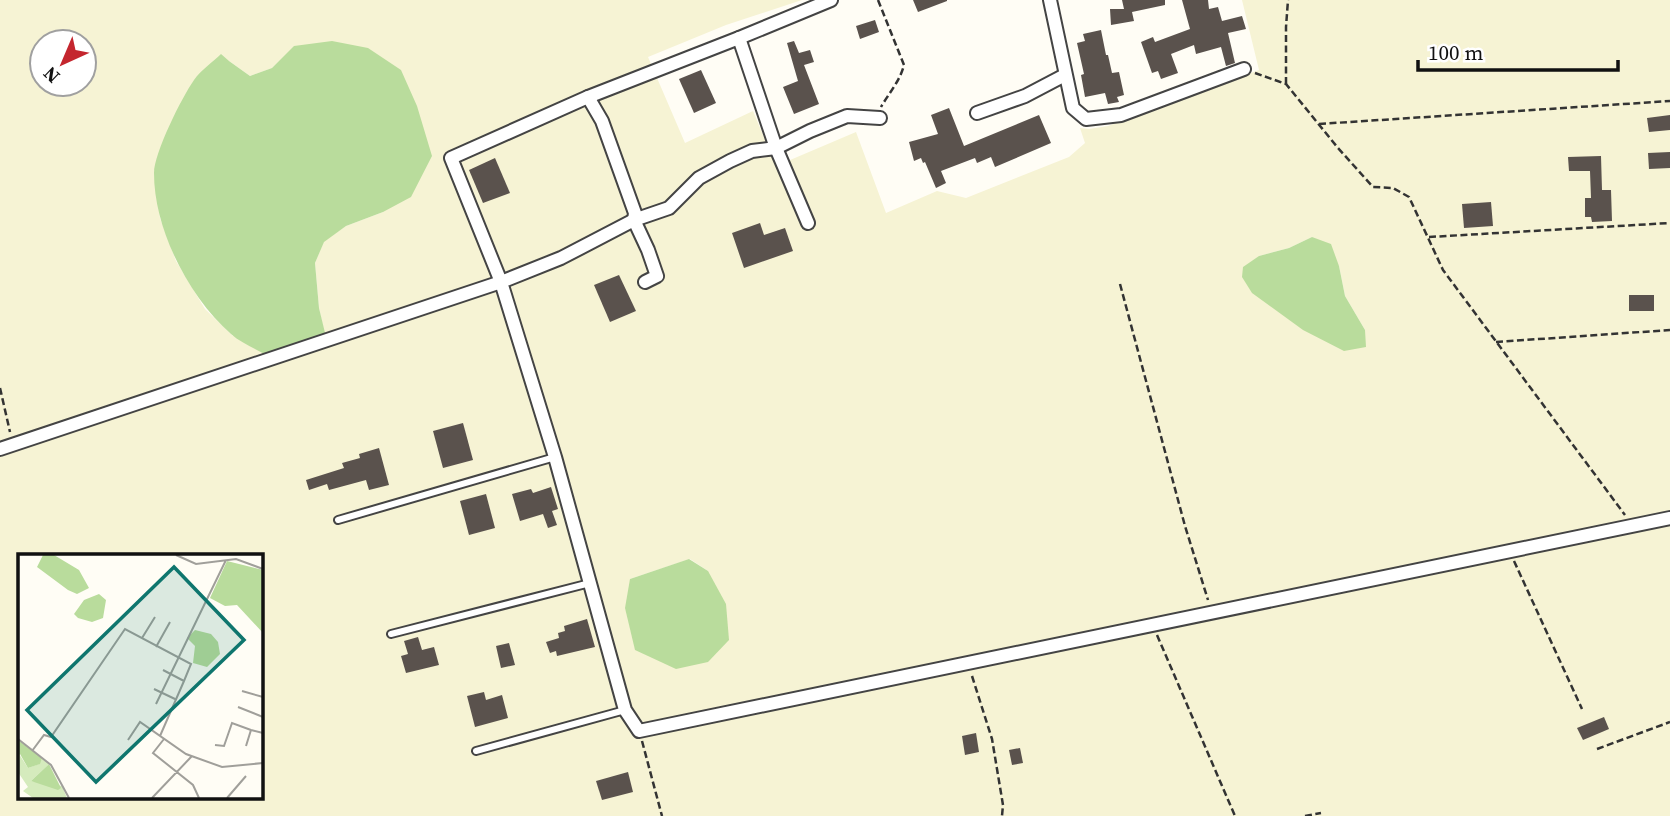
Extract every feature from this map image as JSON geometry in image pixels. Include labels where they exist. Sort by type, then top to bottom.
[{"type":"street","points":[[831,0],[588,97],[451,158],[501,282],[555,457],[625,710],[639,731],[1670,518]]},
{"type":"street","points":[[1050,0],[1073,108],[1086,119],[1121,115],[1244,69]]},
{"type":"street","points":[[739,38],[776,148],[808,223]]},
{"type":"street","points":[[977,113],[1025,96],[1065,75]]},
{"type":"street","points":[[588,97],[602,121],[635,213],[634,220],[657,276],[645,282]]},
{"type":"street","points":[[0,449],[501,282],[561,258],[634,220],[669,208],[699,178],[730,160],[752,151],[776,148],[847,116],[880,118]]},
{"type":"lane","points":[[338,520],[555,457]]},
{"type":"lane","points":[[391,634],[590,583]]},
{"type":"lane","points":[[475,751],[625,710]]},
{"type":"path","points":[[878,0],[904,65],[901,76],[880,107],[880,118]]},
{"type":"path","points":[[1286,84],[1289,0]]},
{"type":"path","points":[[1244,69],[1286,84],[1373,187],[1393,188],[1409,197],[1443,270],[1633,526]]},
{"type":"path","points":[[1319,124],[1670,101]]},
{"type":"path","points":[[1428,237],[1670,223]]},
{"type":"path","points":[[1120,284],[1185,526],[1212,614]]},
{"type":"path","points":[[1496,342],[1670,330]]},
{"type":"path","points":[[0,388],[13,445]]},
{"type":"path","points":[[1510,552],[1582,709]]},
{"type":"path","points":[[1153,626],[1235,816]]},
{"type":"path","points":[[968,664],[992,739],[1003,805],[1002,816]]},
{"type":"path","points":[[1597,749],[1670,722]]},
{"type":"path","points":[[639,731],[662,816]]},
{"type":"path","points":[[1305,816],[1321,813]]},
{"type":"shaded area","points":[[0,0],[802,0],[726,25],[648,57],[685,143],[753,111],[776,166],[856,132],[886,213],[937,191],[966,198],[1069,157],[1085,143],[1080,128],[1108,126],[1259,70],[1242,0],[1670,0],[1670,816],[0,816]],"holes":[[[295,46],[383,212],[346,226],[324,241],[315,263],[325,337],[233,336],[205,309],[176,261],[160,218],[154,171],[229,61],[250,76],[272,68]],[[1312,237],[1339,266],[1345,296],[1365,330],[1259,256],[1289,248]],[[690,559],[708,571],[630,579]]]},
{"type":"green space","points":[[332,41],[368,48],[401,70],[417,106],[432,156],[411,197],[383,212],[346,226],[324,242],[315,263],[319,308],[326,337],[268,356],[231,334],[188,282],[167,239],[160,217],[155,164],[170,125],[189,88],[200,73],[221,54],[250,76],[272,68],[294,46]]},
{"type":"green space","points":[[1312,237],[1331,244],[1345,296],[1365,330],[1366,347],[1344,351],[1303,330],[1252,293],[1242,277],[1243,267],[1259,256],[1289,248]]},
{"type":"green space","points":[[689,559],[708,571],[726,604],[729,640],[708,662],[676,669],[635,650],[625,608],[630,579]]},
{"type":"building","points":[[913,0],[947,0],[947,1],[918,12]]},
{"type":"building","points":[[1122,0],[1165,0],[1165,5],[1132,12],[1134,21],[1111,25],[1110,9],[1124,9]]},
{"type":"building","points":[[1182,0],[1208,0],[1209,9],[1218,7],[1222,21],[1242,16],[1246,29],[1228,33],[1235,63],[1226,66],[1221,47],[1196,54],[1194,45],[1171,54],[1178,73],[1161,79],[1158,71],[1152,73],[1141,42],[1153,37],[1155,42],[1190,29]]},
{"type":"building","points":[[875,20],[879,32],[860,39],[856,26]]},
{"type":"building","points":[[1101,30],[1112,73],[1119,72],[1124,95],[1117,97],[1119,102],[1108,104],[1105,93],[1085,97],[1081,75],[1084,74],[1077,43],[1085,41],[1083,34]]},
{"type":"building","points":[[794,41],[799,53],[810,50],[814,62],[804,65],[819,104],[794,114],[783,87],[798,81],[787,43]]},
{"type":"building","points":[[701,70],[716,103],[694,113],[679,79]]},
{"type":"building","points":[[949,108],[964,146],[1039,115],[1051,143],[995,167],[991,157],[977,163],[975,158],[941,171],[946,183],[936,188],[925,162],[923,163],[921,158],[914,161],[909,142],[938,134],[931,115]]},
{"type":"building","points":[[1670,115],[1670,130],[1649,132],[1647,118]]},
{"type":"building","points":[[1670,152],[1670,168],[1649,169],[1648,153]]},
{"type":"building","points":[[1601,156],[1602,190],[1611,190],[1612,221],[1592,222],[1591,217],[1585,217],[1585,198],[1591,198],[1590,171],[1569,171],[1568,157]]},
{"type":"building","points":[[495,158],[510,193],[483,203],[469,170]]},
{"type":"building","points":[[1491,202],[1493,226],[1464,228],[1462,204]]},
{"type":"building","points":[[760,223],[764,235],[785,228],[793,251],[744,268],[732,233]]},
{"type":"building","points":[[619,275],[636,311],[610,322],[594,285]]},
{"type":"building","points":[[1629,295],[1654,295],[1654,311],[1629,311]]},
{"type":"building","points":[[463,423],[473,460],[443,468],[433,431]]},
{"type":"building","points":[[379,448],[389,485],[369,490],[366,480],[329,490],[327,484],[309,490],[306,480],[344,468],[342,463],[360,458],[359,454]]},
{"type":"building","points":[[551,487],[558,509],[552,511],[557,525],[548,528],[543,514],[520,521],[512,494],[531,489],[533,493]]},
{"type":"building","points":[[486,494],[495,528],[469,535],[460,501]]},
{"type":"building","points":[[587,619],[595,647],[557,656],[556,651],[550,653],[546,642],[559,638],[558,633],[565,631],[564,626]]},
{"type":"building","points":[[418,637],[422,650],[434,647],[439,665],[406,673],[401,656],[408,654],[404,641]]},
{"type":"building","points":[[509,643],[515,665],[501,668],[496,646]]},
{"type":"building","points":[[484,692],[486,700],[502,695],[508,718],[475,727],[467,696]]},
{"type":"building","points":[[1604,717],[1609,729],[1583,740],[1577,728]]},
{"type":"building","points":[[976,733],[979,752],[965,755],[962,736]]},
{"type":"building","points":[[1020,748],[1023,763],[1012,765],[1009,750]]},
{"type":"building","points":[[628,772],[633,792],[602,800],[596,781]]}]
